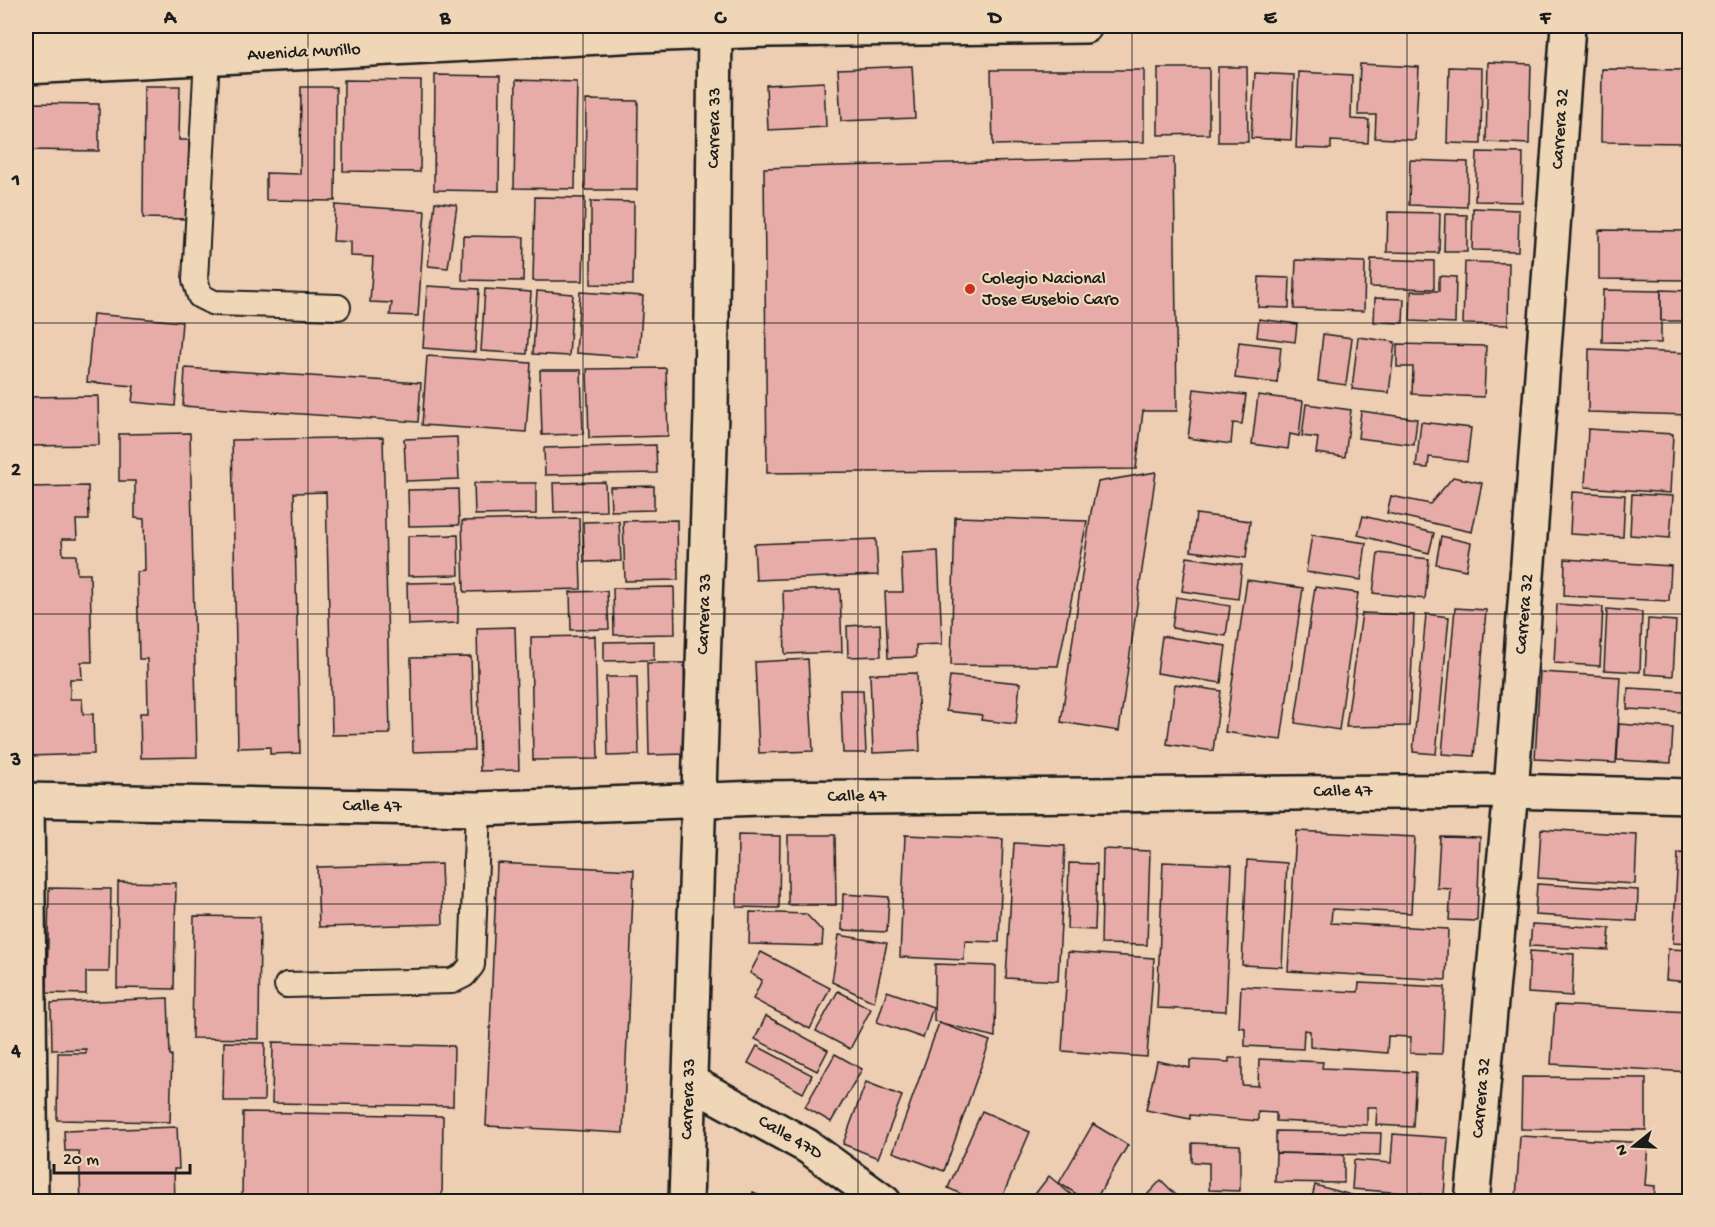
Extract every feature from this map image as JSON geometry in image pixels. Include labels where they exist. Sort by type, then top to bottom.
[{"type":"street","name":"Avenida Murillo","points":[[26,67],[715,29],[1085,26]]},
{"type":"street","name":"Carrera 32","points":[[1472,1202],[1511,791],[1568,26]]},
{"type":"street","name":"Carrera 33","points":[[686,1202],[711,413],[715,29]]},
{"type":"street","name":"Calle 47","points":[[26,800],[478,809],[698,800],[1511,791],[1689,796]]},
{"type":"street","points":[[26,800],[31,1202]]},
{"type":"street","name":"Calle 47D","points":[[690,1082],[807,1146],[884,1202]]},
{"type":"lane","points":[[26,41],[398,26]]},
{"type":"lane","points":[[207,57],[195,280],[200,296],[214,303],[338,307]]},
{"type":"lane","points":[[287,986],[452,981],[464,975],[472,965],[478,809]]},
{"type":"building","points":[[1488,62],[1531,64],[1529,144],[1486,142]]},
{"type":"building","points":[[1360,64],[1419,67],[1415,140],[1375,138],[1376,115],[1358,115]]},
{"type":"building","points":[[912,66],[915,118],[841,121],[838,69]]},
{"type":"building","points":[[1218,67],[1247,67],[1248,142],[1218,142]]},
{"type":"building","points":[[1449,67],[1482,68],[1481,144],[1447,143]]},
{"type":"building","points":[[1158,68],[1209,68],[1209,134],[1158,135]]},
{"type":"building","points":[[1602,69],[1690,70],[1690,143],[1601,142]]},
{"type":"building","points":[[991,70],[1144,70],[1144,142],[993,145]]},
{"type":"building","points":[[1299,72],[1352,75],[1351,119],[1369,120],[1368,143],[1331,141],[1331,149],[1296,148]]},
{"type":"building","points":[[1255,73],[1294,75],[1291,140],[1251,138]]},
{"type":"building","points":[[435,75],[500,76],[499,191],[434,190]]},
{"type":"building","points":[[344,80],[421,81],[420,172],[343,171]]},
{"type":"building","points":[[516,80],[577,82],[575,189],[514,188]]},
{"type":"building","points":[[824,82],[826,127],[768,130],[766,85]]},
{"type":"building","points":[[144,86],[180,86],[179,140],[189,140],[188,219],[143,218]]},
{"type":"building","points":[[301,87],[336,87],[335,201],[266,200],[266,173],[300,174]]},
{"type":"building","points":[[586,100],[638,101],[637,190],[585,190]]},
{"type":"building","points":[[26,103],[99,104],[99,151],[26,150]]},
{"type":"building","points":[[1477,152],[1523,153],[1522,202],[1475,201]]},
{"type":"building","name":"Colegio Nacional Jose Eusebio Caro","points":[[1174,157],[1177,411],[1143,411],[1136,469],[767,473],[764,168]]},
{"type":"building","points":[[1410,160],[1468,162],[1467,207],[1409,205]]},
{"type":"building","points":[[535,197],[585,198],[583,281],[533,281]]},
{"type":"building","points":[[591,201],[634,202],[633,285],[591,284]]},
{"type":"building","points":[[435,202],[457,205],[448,268],[428,266]]},
{"type":"building","points":[[335,205],[425,211],[418,316],[390,315],[392,303],[370,302],[373,257],[351,256],[351,242],[333,241]]},
{"type":"building","points":[[1473,208],[1519,210],[1518,251],[1472,250]]},
{"type":"building","points":[[1388,212],[1440,213],[1439,253],[1387,252]]},
{"type":"building","points":[[1445,214],[1467,215],[1467,252],[1444,252]]},
{"type":"building","points":[[1599,230],[1690,231],[1690,280],[1599,279]]},
{"type":"building","points":[[463,236],[524,237],[523,281],[462,280]]},
{"type":"building","points":[[1371,259],[1434,261],[1434,289],[1370,287]]},
{"type":"building","points":[[1296,260],[1365,262],[1364,311],[1294,309]]},
{"type":"building","points":[[1465,262],[1509,263],[1508,325],[1463,324]]},
{"type":"building","points":[[1439,276],[1456,277],[1455,323],[1410,321],[1411,291],[1439,291]]},
{"type":"building","points":[[1259,277],[1290,278],[1289,308],[1258,307]]},
{"type":"building","points":[[427,286],[479,289],[475,352],[423,348]]},
{"type":"building","points":[[485,289],[531,292],[527,354],[481,351]]},
{"type":"building","points":[[1603,290],[1661,291],[1661,343],[1602,342]]},
{"type":"building","points":[[1661,290],[1690,291],[1690,321],[1661,321]]},
{"type":"building","points":[[537,291],[573,294],[569,356],[533,354]]},
{"type":"building","points":[[580,292],[643,296],[639,358],[576,353]]},
{"type":"building","points":[[1375,298],[1404,299],[1403,323],[1374,322]]},
{"type":"building","points":[[93,314],[182,322],[175,406],[132,402],[134,386],[87,382]]},
{"type":"building","points":[[1259,319],[1297,324],[1295,342],[1257,337]]},
{"type":"building","points":[[1323,334],[1352,338],[1346,385],[1318,381]]},
{"type":"building","points":[[1358,337],[1395,342],[1389,393],[1352,389]]},
{"type":"building","points":[[1239,342],[1281,347],[1277,383],[1235,378]]},
{"type":"building","points":[[1397,344],[1486,346],[1484,397],[1412,394],[1413,367],[1397,367]]},
{"type":"building","points":[[1589,349],[1690,353],[1690,415],[1588,412]]},
{"type":"building","points":[[427,356],[531,363],[526,432],[422,425]]},
{"type":"building","points":[[185,368],[421,383],[418,422],[183,406]]},
{"type":"building","points":[[666,368],[668,436],[589,438],[587,369]]},
{"type":"building","points":[[540,370],[581,370],[583,434],[542,435]]},
{"type":"building","points":[[1194,389],[1246,395],[1242,424],[1233,423],[1231,444],[1188,438]]},
{"type":"building","points":[[1258,395],[1303,401],[1299,436],[1290,434],[1288,449],[1252,444]]},
{"type":"building","points":[[98,396],[99,445],[28,446],[27,397]]},
{"type":"building","points":[[1306,404],[1351,410],[1345,457],[1316,453],[1318,438],[1302,436]]},
{"type":"building","points":[[1361,411],[1417,419],[1414,445],[1358,438]]},
{"type":"building","points":[[1421,422],[1471,428],[1467,462],[1429,457],[1428,468],[1416,467]]},
{"type":"building","points":[[1588,429],[1673,434],[1670,493],[1585,487]]},
{"type":"building","points":[[190,433],[197,757],[141,758],[140,713],[148,713],[147,659],[139,659],[137,572],[145,571],[144,519],[135,518],[135,481],[119,481],[119,434]]},
{"type":"building","points":[[383,437],[390,734],[332,735],[326,492],[294,493],[300,753],[270,754],[270,747],[238,748],[232,440]]},
{"type":"building","points":[[457,437],[459,479],[406,481],[404,439]]},
{"type":"building","points":[[656,445],[657,473],[545,475],[544,448]]},
{"type":"building","points":[[1156,472],[1119,731],[1061,722],[1091,512],[1098,482]]},
{"type":"building","points":[[1453,477],[1482,483],[1472,532],[1387,513],[1391,496],[1430,504]]},
{"type":"building","points":[[605,482],[606,511],[554,512],[553,483]]},
{"type":"building","points":[[474,483],[536,483],[536,514],[475,515]]},
{"type":"building","points":[[88,486],[89,520],[76,520],[77,539],[62,539],[63,555],[76,555],[77,574],[90,574],[92,662],[81,662],[82,679],[70,679],[70,699],[82,699],[83,714],[93,714],[94,754],[29,756],[26,487]]},
{"type":"building","points":[[654,486],[654,510],[611,511],[610,487]]},
{"type":"building","points":[[458,489],[459,525],[409,526],[408,490]]},
{"type":"building","points":[[1572,492],[1625,495],[1623,537],[1570,534]]},
{"type":"building","points":[[1632,494],[1673,496],[1670,538],[1630,535]]},
{"type":"building","points":[[1196,514],[1250,521],[1246,558],[1191,551]]},
{"type":"building","points":[[1363,516],[1434,533],[1429,553],[1358,535]]},
{"type":"building","points":[[955,517],[1087,521],[1058,666],[951,665]]},
{"type":"building","points":[[579,518],[581,589],[464,592],[462,521]]},
{"type":"building","points":[[677,520],[678,580],[625,581],[623,521]]},
{"type":"building","points":[[619,521],[621,561],[584,562],[583,522]]},
{"type":"building","points":[[458,535],[459,575],[408,576],[408,536]]},
{"type":"building","points":[[1312,535],[1366,543],[1361,580],[1306,572]]},
{"type":"building","points":[[1441,536],[1471,543],[1466,570],[1436,564]]},
{"type":"building","points":[[876,539],[878,575],[756,580],[754,544]]},
{"type":"building","points":[[938,551],[942,644],[916,645],[916,657],[888,658],[885,592],[903,592],[901,553]]},
{"type":"building","points":[[1378,553],[1429,559],[1425,599],[1373,593]]},
{"type":"building","points":[[1187,557],[1242,565],[1238,599],[1182,591]]},
{"type":"building","points":[[1565,559],[1671,566],[1669,601],[1564,596]]},
{"type":"building","points":[[1247,580],[1303,588],[1281,740],[1225,732]]},
{"type":"building","points":[[458,582],[458,623],[408,625],[407,583]]},
{"type":"building","points":[[674,587],[675,634],[614,635],[613,588]]},
{"type":"building","points":[[1315,587],[1358,593],[1339,730],[1295,723]]},
{"type":"building","points":[[840,589],[842,652],[785,654],[783,591]]},
{"type":"building","points":[[607,591],[609,629],[571,630],[570,592]]},
{"type":"building","points":[[1176,597],[1230,606],[1226,636],[1172,628]]},
{"type":"building","points":[[1557,604],[1603,607],[1600,666],[1554,663]]},
{"type":"building","points":[[1455,608],[1486,610],[1474,756],[1442,754]]},
{"type":"building","points":[[1607,609],[1642,612],[1640,672],[1604,670]]},
{"type":"building","points":[[1362,613],[1414,615],[1409,726],[1346,727]]},
{"type":"building","points":[[1426,614],[1449,617],[1436,754],[1413,752]]},
{"type":"building","points":[[1648,619],[1676,621],[1673,676],[1645,674]]},
{"type":"building","points":[[880,624],[881,656],[848,657],[847,626]]},
{"type":"building","points":[[1690,626],[1690,676],[1687,676]]},
{"type":"building","points":[[515,627],[519,770],[480,771],[477,628]]},
{"type":"building","points":[[595,636],[598,759],[533,760],[531,637]]},
{"type":"building","points":[[1162,636],[1226,646],[1221,683],[1157,673]]},
{"type":"building","points":[[654,641],[654,660],[604,661],[604,642]]},
{"type":"building","points":[[471,657],[474,750],[413,752],[411,658]]},
{"type":"building","points":[[808,659],[813,751],[759,753],[755,662]]},
{"type":"building","points":[[647,663],[684,663],[687,754],[649,755]]},
{"type":"building","points":[[1540,672],[1621,677],[1616,763],[1535,759]]},
{"type":"building","points":[[917,673],[920,751],[873,753],[870,674]]},
{"type":"building","points":[[950,676],[1020,683],[1016,724],[981,720],[982,715],[946,711]]},
{"type":"building","points":[[606,677],[637,677],[639,755],[608,756]]},
{"type":"building","points":[[1175,684],[1221,691],[1213,751],[1167,744]]},
{"type":"building","points":[[1628,688],[1684,691],[1682,712],[1627,709]]},
{"type":"building","points":[[840,690],[863,690],[866,753],[843,753]]},
{"type":"building","points":[[1619,724],[1673,728],[1671,763],[1617,760]]},
{"type":"building","points":[[1541,829],[1637,835],[1635,884],[1538,878]]},
{"type":"building","points":[[1296,831],[1415,837],[1411,913],[1332,909],[1331,923],[1448,929],[1446,980],[1288,971]]},
{"type":"building","points":[[738,835],[780,836],[779,908],[737,907]]},
{"type":"building","points":[[788,835],[835,835],[836,905],[788,905]]},
{"type":"building","points":[[905,835],[1003,839],[999,942],[965,941],[964,960],[900,957]]},
{"type":"building","points":[[1440,836],[1480,837],[1477,921],[1449,920],[1451,889],[1437,888]]},
{"type":"building","points":[[1014,843],[1065,846],[1058,981],[1006,978]]},
{"type":"building","points":[[1103,849],[1150,851],[1147,945],[1101,944]]},
{"type":"building","points":[[1678,853],[1690,854],[1690,944],[1673,943]]},
{"type":"building","points":[[1247,860],[1287,863],[1282,967],[1242,965]]},
{"type":"building","points":[[1163,862],[1232,865],[1226,1011],[1157,1008]]},
{"type":"building","points":[[497,863],[634,870],[623,1133],[486,1126]]},
{"type":"building","points":[[1069,863],[1097,864],[1095,930],[1067,929]]},
{"type":"building","points":[[441,864],[443,924],[319,927],[317,867]]},
{"type":"building","points":[[118,882],[176,883],[174,989],[117,988]]},
{"type":"building","points":[[1537,884],[1638,890],[1637,921],[1535,915]]},
{"type":"building","points":[[49,888],[111,889],[109,972],[86,972],[86,994],[47,993]]},
{"type":"building","points":[[843,894],[889,897],[887,932],[842,930]]},
{"type":"building","points":[[750,912],[806,914],[823,932],[822,946],[749,944]]},
{"type":"building","points":[[194,916],[260,917],[259,1039],[192,1038]]},
{"type":"building","points":[[1532,924],[1610,928],[1608,950],[1530,946]]},
{"type":"building","points":[[839,935],[887,943],[874,1002],[832,982]]},
{"type":"building","points":[[1668,949],[1690,950],[1690,982],[1666,980]]},
{"type":"building","points":[[1530,951],[1574,954],[1572,996],[1528,993]]},
{"type":"building","points":[[761,952],[830,988],[810,1029],[753,999],[762,980],[750,973]]},
{"type":"building","points":[[1068,952],[1154,958],[1147,1057],[1062,1051]]},
{"type":"building","points":[[935,964],[996,966],[995,1037],[934,1021]]},
{"type":"building","points":[[1359,983],[1445,987],[1442,1054],[1410,1053],[1411,1037],[1388,1036],[1387,1053],[1310,1047],[1310,1031],[1304,1030],[1303,1049],[1245,1046],[1245,1028],[1239,1027],[1241,986],[1358,992]]},
{"type":"building","points":[[838,991],[871,1009],[850,1049],[816,1031]]},
{"type":"building","points":[[887,991],[933,1007],[923,1038],[877,1022]]},
{"type":"building","points":[[168,998],[170,1055],[172,1055],[170,1122],[57,1120],[58,1053],[86,1053],[86,1049],[52,1050],[51,1003]]},
{"type":"building","points":[[1555,1005],[1690,1012],[1690,1072],[1551,1064]]},
{"type":"building","points":[[766,1016],[828,1050],[817,1071],[755,1039]]},
{"type":"building","points":[[939,1023],[990,1041],[944,1171],[893,1152]]},
{"type":"building","points":[[224,1042],[265,1043],[264,1101],[223,1101]]},
{"type":"building","points":[[273,1042],[454,1046],[453,1106],[272,1103]]},
{"type":"building","points":[[757,1046],[812,1075],[803,1093],[748,1063]]},
{"type":"building","points":[[835,1054],[862,1069],[831,1122],[805,1107]]},
{"type":"building","points":[[1229,1058],[1242,1058],[1242,1085],[1258,1086],[1259,1059],[1323,1062],[1322,1068],[1416,1072],[1413,1127],[1376,1125],[1377,1107],[1367,1107],[1367,1125],[1276,1121],[1276,1113],[1258,1112],[1258,1121],[1190,1115],[1190,1119],[1146,1110],[1157,1061],[1190,1068],[1190,1060],[1229,1062]]},
{"type":"building","points":[[1522,1077],[1646,1078],[1646,1130],[1521,1129]]},
{"type":"building","points":[[866,1082],[902,1096],[878,1158],[843,1144]]},
{"type":"building","points":[[982,1111],[1030,1132],[1000,1202],[978,1202],[948,1188]]},
{"type":"building","points":[[243,1112],[443,1116],[442,1202],[242,1202]]},
{"type":"building","points":[[1093,1124],[1128,1145],[1094,1202],[1089,1202],[1059,1183]]},
{"type":"building","points":[[177,1127],[179,1169],[174,1169],[175,1202],[81,1202],[79,1151],[65,1151],[64,1131]]},
{"type":"building","points":[[1276,1131],[1381,1133],[1380,1155],[1276,1153]]},
{"type":"building","points":[[1393,1134],[1448,1138],[1444,1196],[1352,1189],[1354,1160],[1391,1163]]},
{"type":"building","points":[[1520,1136],[1648,1143],[1645,1185],[1655,1186],[1654,1202],[1516,1199]]},
{"type":"building","points":[[1192,1143],[1240,1145],[1240,1191],[1209,1190],[1209,1163],[1192,1162]]},
{"type":"building","points":[[1276,1153],[1344,1155],[1344,1183],[1275,1182]]},
{"type":"building","points":[[1049,1176],[1080,1202],[1029,1202]]},
{"type":"building","points":[[1161,1180],[1183,1202],[1152,1202],[1146,1196]]},
{"type":"building","points":[[1315,1185],[1377,1202],[1311,1202]]},
{"type":"building","points":[[753,1192],[775,1202],[751,1202]]},
{"type":"building","points":[[1135,1195],[1141,1202],[1129,1202]]},
{"type":"building","points":[[1263,1196],[1288,1202],[1262,1202]]},
{"type":"place","name":"Colegio Nacional Jose Eusebio Caro","points":[[970,289]]}]
